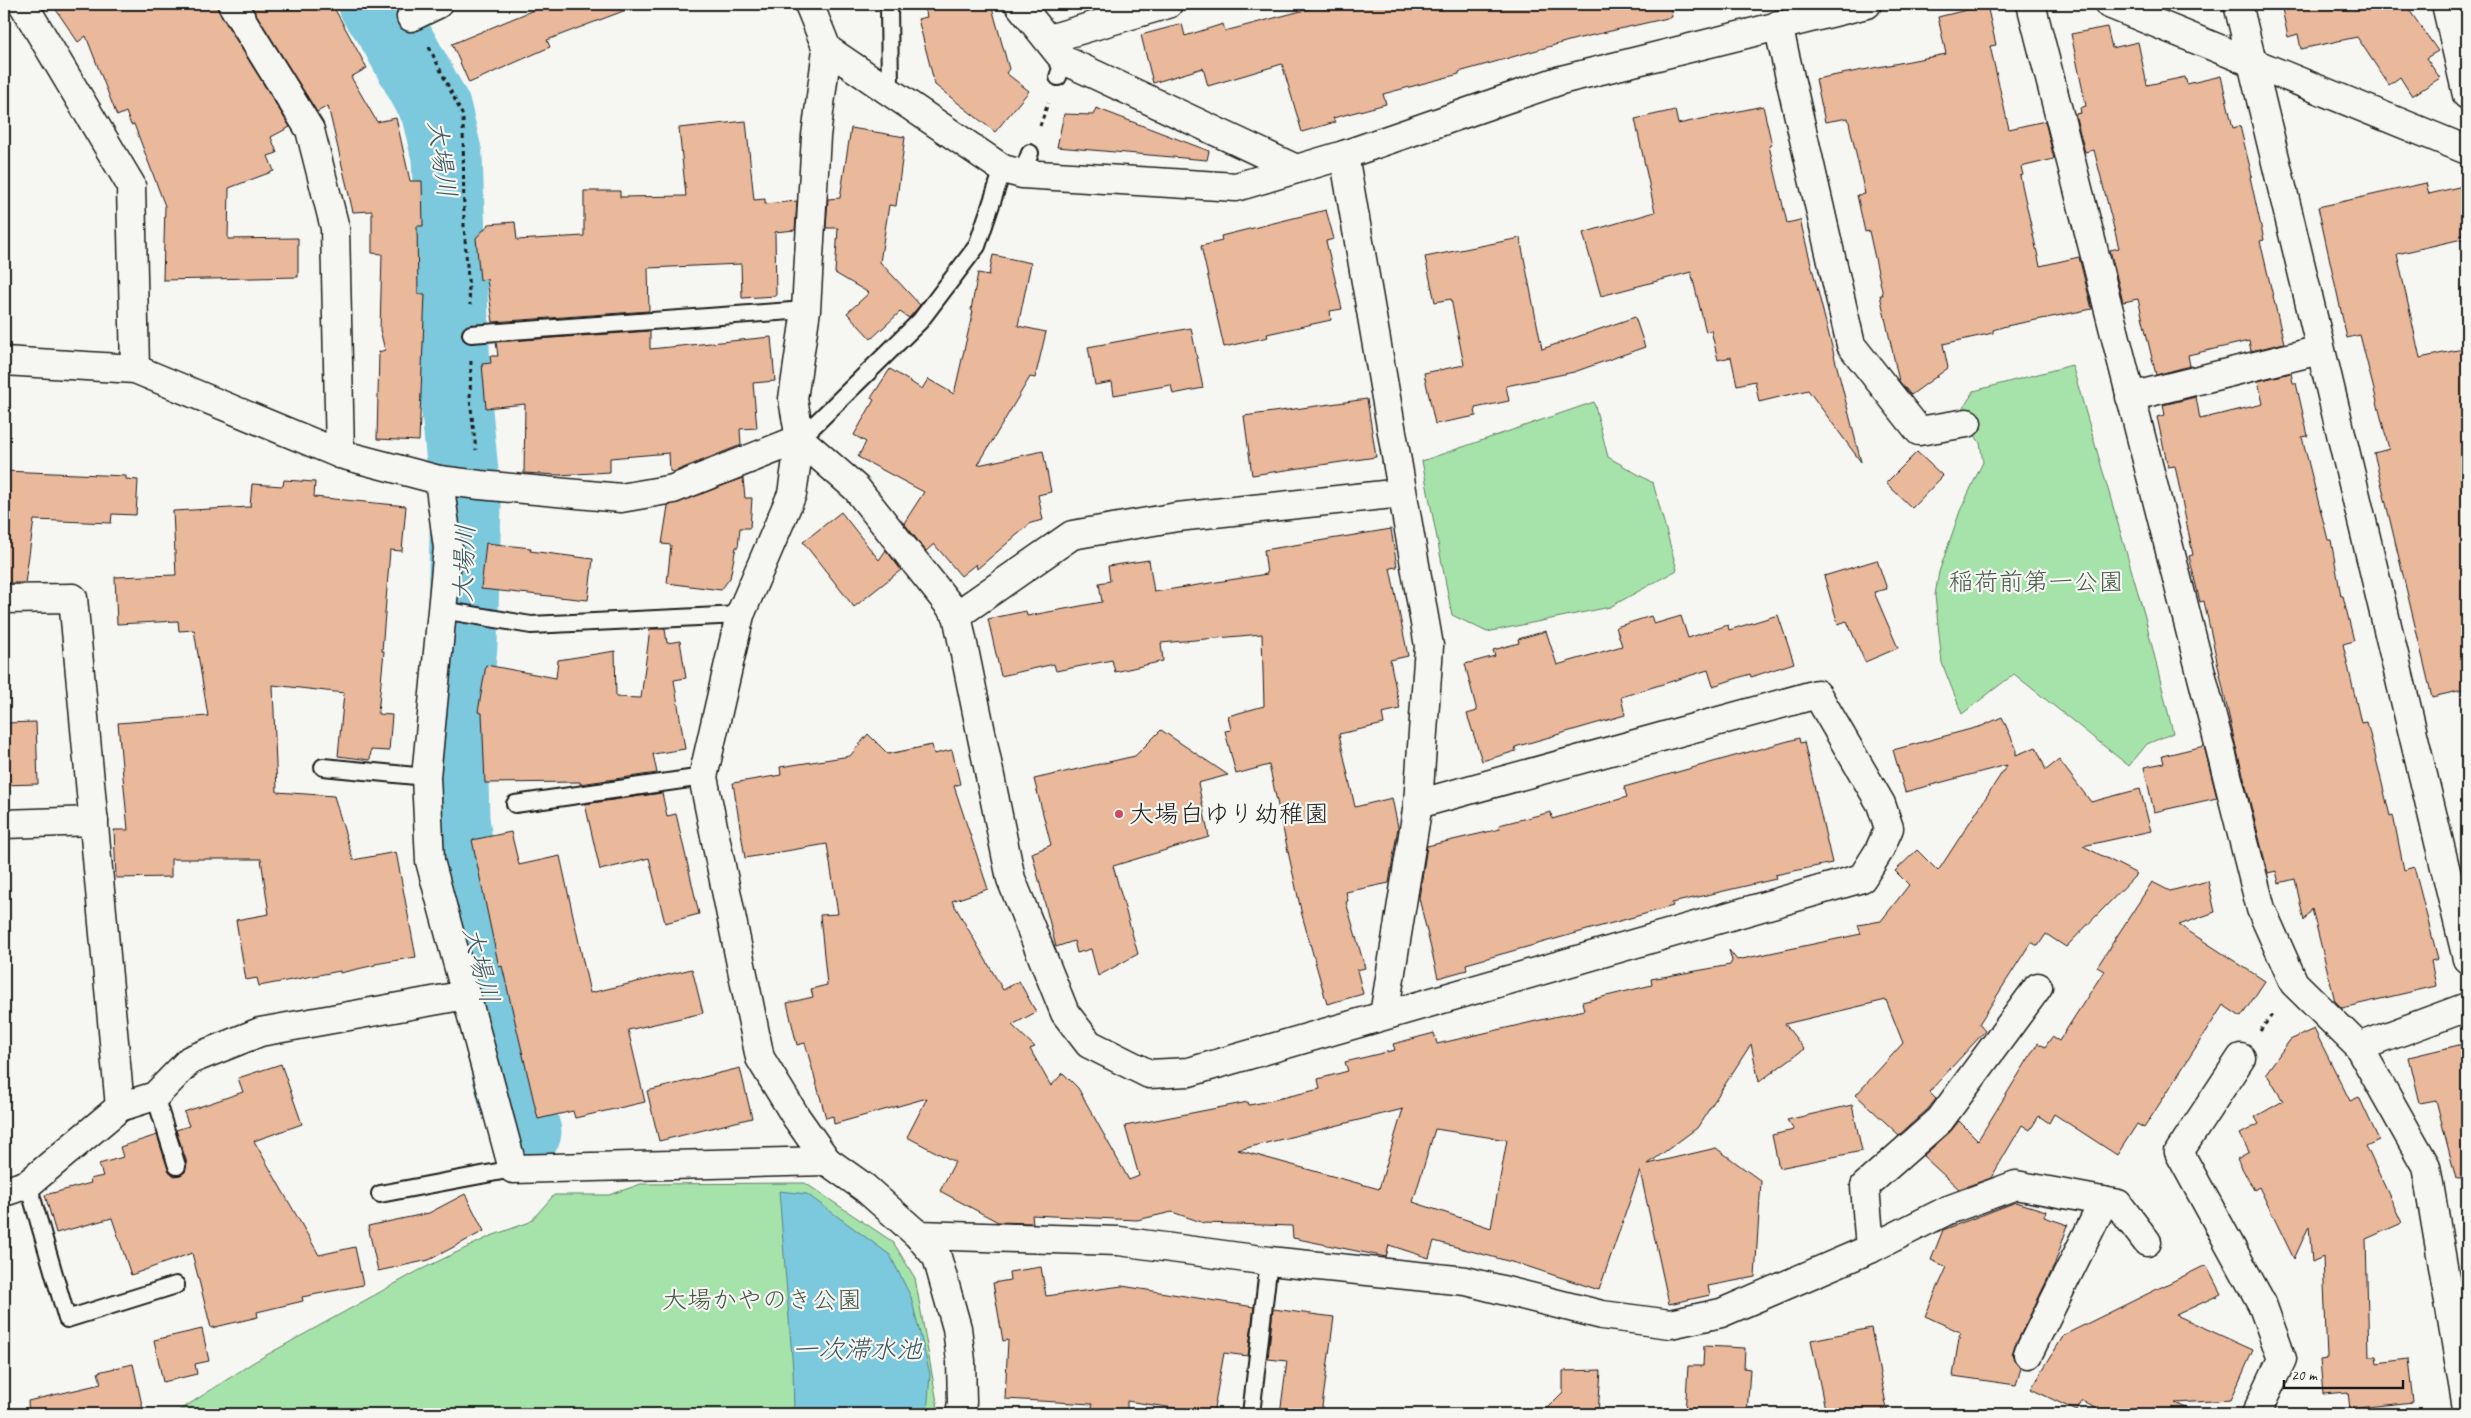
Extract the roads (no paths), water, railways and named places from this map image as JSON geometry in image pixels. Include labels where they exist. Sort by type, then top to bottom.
[{"type":"street","points":[[23,4],[131,185],[135,369]]},
{"type":"street","points":[[232,4],[310,130],[335,228],[340,454]]},
{"type":"street","points":[[412,17],[438,4]]},
{"type":"street","points":[[809,4],[827,49],[816,136],[806,310],[793,399],[800,439],[792,494],[740,615],[703,778],[760,1058],[796,1117],[827,1161],[865,1188],[918,1234],[937,1257],[957,1328],[961,1361],[962,1402],[960,1414]]},
{"type":"street","points":[[1018,4],[1057,59],[1296,169]]},
{"type":"street","points":[[1057,59],[1168,4]]},
{"type":"street","points":[[827,49],[890,92],[1018,165],[1236,187],[1344,155],[1561,80],[1867,4]]},
{"type":"street","points":[[2031,4],[2261,909],[2294,983],[2359,1046],[2426,1166],[2467,1408]]},
{"type":"street","points":[[2109,4],[2467,150]]},
{"type":"street","points":[[2238,4],[2467,958]]},
{"type":"street","points":[[2446,4],[2467,95]]},
{"type":"street","points":[[1778,25],[1851,345],[1919,431],[1967,423]]},
{"type":"street","points":[[1344,155],[1429,646],[1418,804],[1384,1015]]},
{"type":"street","points":[[2130,397],[2320,350]]},
{"type":"street","points":[[4,361],[135,369],[340,454],[439,480],[480,485],[621,498],[673,489],[800,439]]},
{"type":"street","points":[[800,439],[856,488],[957,614],[1011,879],[1065,1013],[1089,1044],[1149,1074],[1189,1072],[1862,878],[1879,851],[1889,828],[1882,804],[1818,694],[1418,804]]},
{"type":"street","points":[[439,480],[448,548],[426,777],[430,861],[513,1169],[827,1161]]},
{"type":"street","points":[[957,614],[1072,535],[1178,517],[1402,493]]},
{"type":"street","points":[[4,599],[73,598],[120,1107]]},
{"type":"street","points":[[4,824],[94,821]]},
{"type":"street","points":[[1870,1249],[1865,1186],[1940,1120],[2038,987]]},
{"type":"street","points":[[16,1188],[120,1107],[155,1096],[190,1060],[260,1032],[466,995]]},
{"type":"street","points":[[2359,1046],[2467,1007]]},
{"type":"street","points":[[2241,1058],[2179,1152],[2262,1304],[2282,1359],[2256,1414]]},
{"type":"street","points":[[918,1234],[1119,1241],[1268,1261],[1466,1281],[1602,1315],[1670,1324],[1721,1314],[1870,1249],[1948,1210],[2016,1184],[2118,1204],[2147,1242]]},
{"type":"street","points":[[2028,1354],[2104,1201]]},
{"type":"lane","points":[[889,4],[890,92]]},
{"type":"lane","points":[[800,439],[920,321],[977,246],[1018,165]]},
{"type":"lane","points":[[472,334],[806,310]]},
{"type":"lane","points":[[442,610],[531,625],[740,615]]},
{"type":"lane","points":[[323,767],[426,777]]},
{"type":"lane","points":[[515,804],[703,778]]},
{"type":"lane","points":[[155,1096],[177,1166]]},
{"type":"lane","points":[[380,1194],[513,1169]]},
{"type":"lane","points":[[16,1188],[67,1319],[176,1285]]},
{"type":"lane","points":[[1250,1414],[1268,1261]]},
{"type":"water","name":"一次滞水池","points":[[779,1191],[807,1194],[890,1255],[911,1297],[930,1374],[927,1414],[794,1414],[793,1370]]},
{"type":"waterway","name":"大場川","points":[[374,4],[389,24],[436,110],[447,156],[456,401],[466,503],[462,645],[452,747],[454,819],[465,904],[513,1095],[526,1132]]},
{"type":"place","name":"大場白ゆり幼稚園","points":[[1119,814]]},
{"type":"park label","name":"稲荷前第一公園","points":[[2036,582]]},
{"type":"park label","name":"大場かやのき公園","points":[[762,1300]]}]
